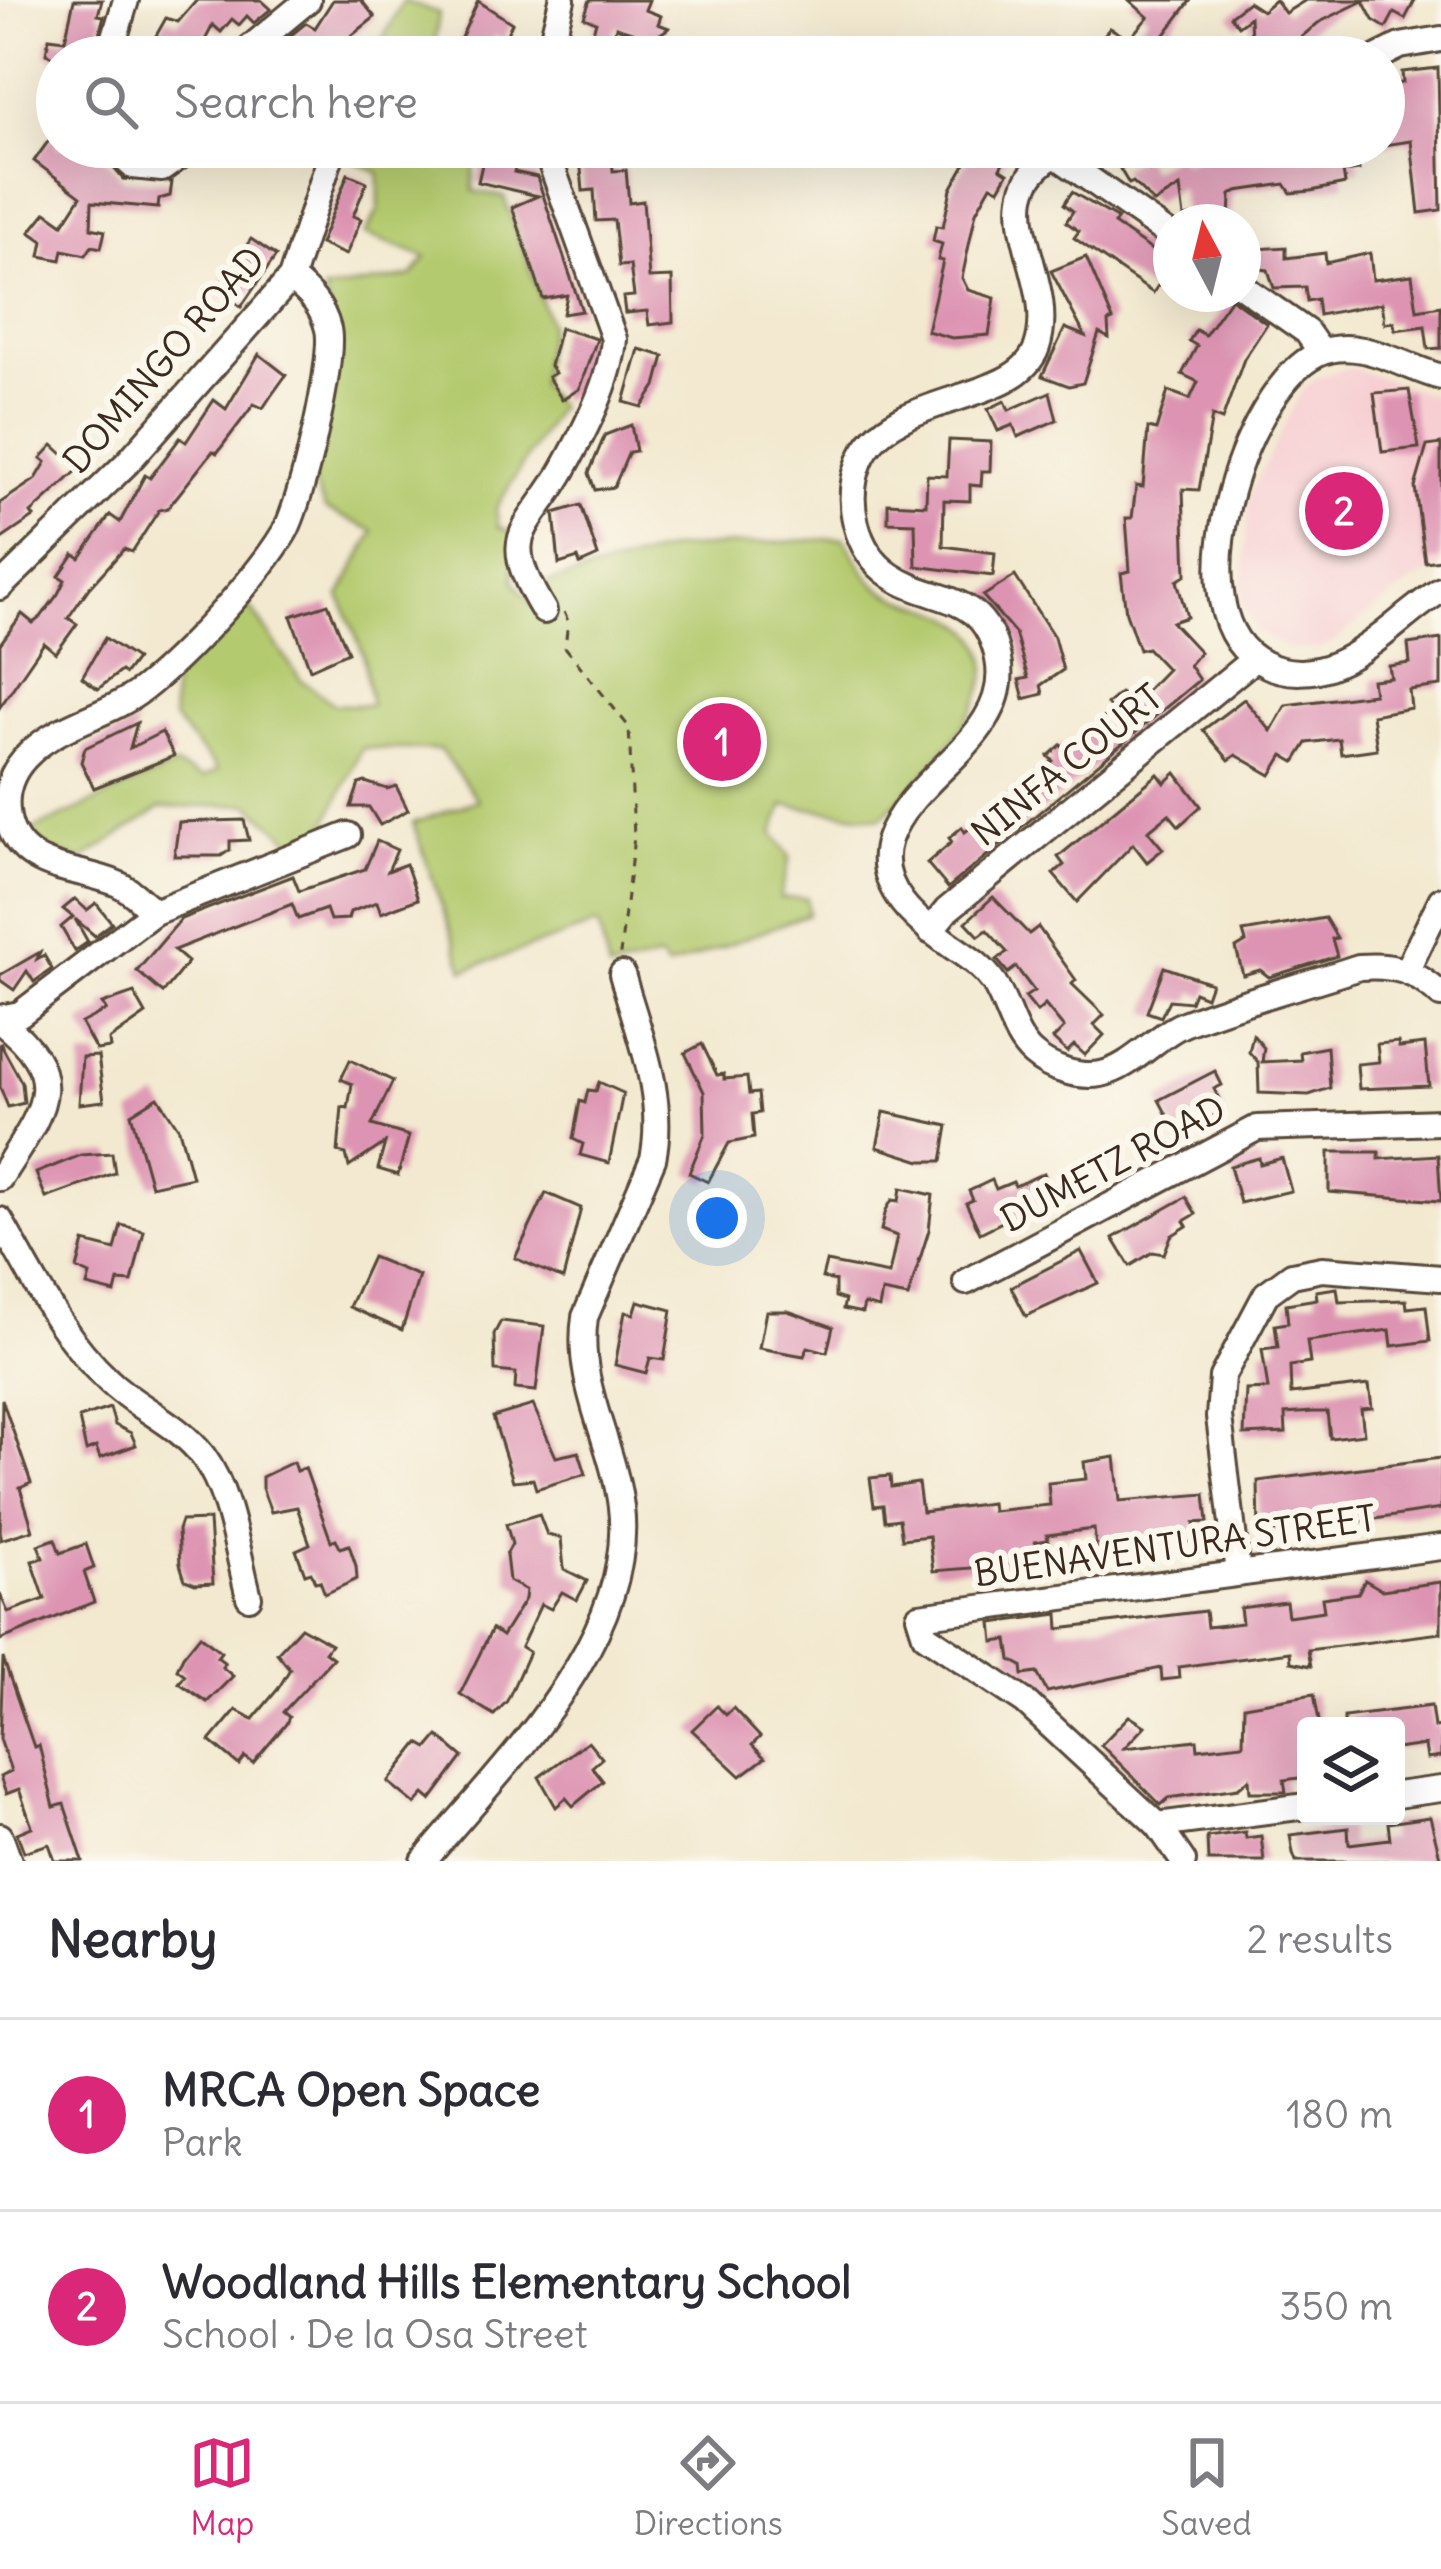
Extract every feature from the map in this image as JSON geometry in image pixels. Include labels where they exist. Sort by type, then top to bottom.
[{"type":"street","points":[[115,36],[126,0]]},
{"type":"street","points":[[264,36],[308,0]]},
{"type":"street","points":[[553,36],[562,0]]},
{"type":"street","points":[[1405,45],[1441,39]]},
{"type":"street","name":"DOMINGO ROAD","points":[[0,587],[127,463],[291,278],[323,168]]},
{"type":"street","points":[[544,611],[526,582],[521,534],[531,511],[562,472],[612,362],[614,339],[553,168]]},
{"type":"street","points":[[1036,168],[1018,213],[1043,296],[1035,354],[1010,376],[900,418],[875,436],[860,460],[853,489],[864,548],[891,576],[968,607],[986,627],[998,658],[999,683],[984,722],[902,813],[887,843],[887,871],[898,900],[930,931],[980,965],[1032,1053],[1086,1075],[1107,1073],[1182,1024],[1359,967],[1386,965],[1407,970],[1441,995]]},
{"type":"street","points":[[1084,168],[1153,222]]},
{"type":"street","points":[[154,912],[114,882],[39,862],[20,845],[8,819],[8,789],[14,770],[34,748],[142,690],[266,562],[288,527],[323,392],[329,332],[315,297],[291,278]]},
{"type":"street","points":[[1261,300],[1307,332],[1321,352]]},
{"type":"street","points":[[1441,377],[1363,350],[1321,352],[1282,385],[1231,483],[1220,604],[1233,639],[1254,659],[1277,670],[1307,672],[1337,664],[1441,590]]},
{"type":"street","name":"NINFA COURT","points":[[930,931],[947,910],[1254,659]]},
{"type":"street","points":[[0,1019],[20,1014],[154,912],[348,836]]},
{"type":"street","points":[[1407,970],[1441,900]]},
{"type":"street","points":[[424,1861],[544,1715],[576,1669],[613,1594],[622,1512],[587,1386],[582,1338],[587,1313],[653,1160],[658,1133],[658,1102],[622,974]]},
{"type":"street","points":[[0,1019],[32,1046],[44,1067],[45,1087],[42,1110],[0,1178]]},
{"type":"street","name":"DUMETZ ROAD","points":[[967,1282],[1257,1128],[1441,1122]]},
{"type":"street","points":[[0,1220],[68,1338],[112,1384],[182,1432],[204,1458],[219,1485],[249,1597]]},
{"type":"street","points":[[1238,1573],[1220,1418],[1222,1377],[1266,1294],[1292,1276],[1322,1270],[1441,1278]]},
{"type":"street","name":"BUENAVENTURA STREET","points":[[1158,1825],[1012,1692],[925,1635],[919,1616],[1441,1547]]},
{"type":"street","points":[[1405,1794],[1441,1789]]},
{"type":"street","points":[[1183,1861],[1158,1825],[1297,1807]]},
{"type":"street","points":[[0,1836],[9,1861]]},
{"type":"path","points":[[544,611],[566,614],[565,647],[628,727],[634,837],[621,932],[622,974]]},
{"type":"shaded area","points":[[1352,368],[1441,398],[1441,568],[1410,583],[1334,641],[1318,649],[1291,650],[1258,633],[1241,601],[1250,494],[1301,392],[1317,377]]},
{"type":"green space","points":[[403,1],[439,13],[436,36],[384,36]]},
{"type":"green space","points":[[369,168],[474,168],[473,191],[504,197],[549,323],[539,384],[558,407],[496,508],[498,526],[514,533],[514,581],[545,623],[556,616],[536,586],[671,549],[844,538],[876,585],[950,616],[981,644],[986,669],[964,725],[881,818],[784,805],[773,834],[790,857],[780,898],[807,898],[808,914],[667,968],[660,958],[609,971],[598,924],[464,970],[413,823],[478,800],[440,750],[362,748],[319,839],[294,843],[249,804],[160,808],[82,860],[53,851],[28,832],[175,766],[202,778],[218,770],[173,719],[172,681],[249,606],[301,680],[335,705],[371,705],[363,653],[340,596],[374,531],[325,509],[310,475],[335,331],[324,291],[412,276],[426,257],[365,234],[379,209],[379,173]]},
{"type":"building","points":[[74,0],[102,0],[99,36],[66,36]]},
{"type":"building","points":[[197,0],[261,0],[271,9],[254,23],[247,16],[239,25],[232,19],[221,32],[213,25],[207,36],[156,36],[166,18],[178,22]]},
{"type":"building","points":[[333,0],[361,0],[375,17],[351,36],[290,36],[306,23],[315,28]]},
{"type":"building","points":[[590,0],[649,0],[645,10],[661,16],[658,24],[669,28],[657,36],[616,27],[613,36],[592,36],[596,22],[584,17]]},
{"type":"building","points":[[1129,0],[1191,0],[1164,36],[1132,36],[1148,17]]},
{"type":"building","points":[[1275,0],[1285,13],[1306,0],[1415,0],[1405,19],[1394,13],[1386,28],[1373,20],[1363,1],[1302,36],[1251,36],[1250,17],[1238,26],[1230,16],[1248,2],[1262,11]]},
{"type":"building","points":[[478,1],[512,23],[506,36],[462,36]]},
{"type":"building","points":[[1438,68],[1441,210],[1419,213],[1411,141],[1405,142],[1405,72]]},
{"type":"building","points":[[43,168],[114,168],[123,179],[172,182],[170,196],[159,199],[158,208],[92,202],[91,228],[105,231],[101,248],[92,246],[86,255],[63,250],[61,260],[40,256],[43,241],[30,232],[46,212],[63,224],[81,196]]},
{"type":"building","points":[[481,168],[515,168],[514,172],[537,177],[582,311],[563,314],[567,295],[543,299],[512,207],[538,196],[478,182]]},
{"type":"building","points":[[581,168],[626,170],[629,203],[643,201],[649,278],[672,277],[673,322],[649,325],[647,311],[625,313],[623,297],[634,296],[630,265],[619,266],[614,220],[596,221],[594,190],[583,191]]},
{"type":"building","points":[[963,168],[1000,168],[1008,173],[999,189],[991,185],[976,212],[962,278],[968,290],[995,298],[989,335],[952,338],[927,331],[943,261],[938,260],[942,244],[933,241],[936,226],[943,227],[951,189]]},
{"type":"building","points":[[1120,169],[1359,170],[1343,172],[1345,184],[1311,191],[1291,193],[1285,184],[1237,191],[1231,195],[1231,204],[1182,204],[1180,187],[1154,203],[1133,182],[1129,184]]},
{"type":"building","points":[[348,174],[367,182],[353,216],[361,219],[346,255],[320,244]]},
{"type":"building","points":[[1072,192],[1118,219],[1114,224],[1153,251],[1153,293],[1074,238],[1079,231],[1066,222],[1073,211],[1064,204]]},
{"type":"building","points":[[251,239],[276,256],[241,307],[217,289]]},
{"type":"building","points":[[1286,247],[1286,258],[1325,253],[1326,263],[1370,253],[1373,280],[1412,275],[1417,310],[1441,306],[1441,348],[1428,349],[1425,326],[1395,330],[1394,322],[1385,323],[1382,303],[1319,315],[1317,299],[1307,301],[1305,287],[1274,288],[1268,270],[1261,269],[1261,249]]},
{"type":"building","points":[[1086,257],[1113,320],[1108,322],[1109,338],[1099,333],[1083,383],[1069,386],[1042,376],[1065,328],[1085,336],[1051,271]]},
{"type":"building","points":[[1221,312],[1250,312],[1267,324],[1244,359],[1222,420],[1212,416],[1199,490],[1183,489],[1186,575],[1177,581],[1187,617],[1172,622],[1200,652],[1189,665],[1199,680],[948,888],[927,863],[952,842],[949,838],[962,827],[965,832],[1053,761],[1048,756],[1061,745],[1065,750],[1088,732],[1112,711],[1107,704],[1120,693],[1135,702],[1167,669],[1147,648],[1139,650],[1126,613],[1121,573],[1130,571],[1126,518],[1132,518],[1136,486],[1143,487],[1148,428],[1156,430],[1168,391],[1190,399],[1198,382],[1182,374],[1197,346],[1189,341],[1196,330],[1205,335]]},
{"type":"building","points":[[560,328],[597,339],[579,389],[562,400],[548,377],[555,373],[550,366]]},
{"type":"building","points":[[639,349],[664,356],[656,386],[642,407],[624,402]]},
{"type":"building","points":[[259,354],[286,375],[263,408],[254,404],[168,508],[159,510],[132,552],[124,549],[89,588],[68,618],[77,624],[56,653],[44,643],[0,707],[0,644],[22,614],[33,623],[41,617],[58,594],[65,580],[59,576],[74,554],[80,558],[110,515],[120,522],[145,475],[150,478],[180,438],[186,442],[214,400],[226,409]]},
{"type":"building","points":[[1409,390],[1419,448],[1382,452],[1374,393]]},
{"type":"building","points":[[1050,392],[1057,420],[1018,437],[1013,425],[998,431],[988,409],[1005,401],[1009,410]]},
{"type":"building","points":[[631,425],[636,451],[629,452],[614,487],[595,490],[589,473],[605,435]]},
{"type":"building","points":[[949,440],[991,442],[990,471],[982,471],[981,486],[970,485],[970,501],[944,500],[943,546],[995,553],[993,576],[916,566],[915,523],[888,522],[888,503],[926,505],[927,475],[947,476]]},
{"type":"building","points":[[1441,444],[1441,560],[1425,562],[1415,487],[1427,446]]},
{"type":"building","points":[[53,445],[79,469],[31,513],[34,517],[0,540],[0,503],[36,479],[46,462],[41,458]]},
{"type":"building","points":[[581,505],[598,556],[580,564],[578,558],[559,564],[554,513]]},
{"type":"building","points":[[1015,576],[1054,637],[1063,670],[1041,685],[1043,694],[1024,699],[1019,680],[1028,678],[1015,633],[983,596]]},
{"type":"building","points":[[328,604],[348,652],[310,669],[291,616]]},
{"type":"building","points":[[105,638],[136,659],[125,674],[121,671],[98,689],[82,677]]},
{"type":"building","points":[[1441,639],[1441,686],[1409,690],[1411,708],[1372,715],[1377,749],[1341,754],[1339,739],[1307,743],[1295,762],[1283,755],[1271,775],[1236,755],[1229,760],[1203,730],[1244,699],[1271,731],[1286,705],[1374,694],[1372,680],[1391,678],[1389,666],[1410,663],[1408,644]]},
{"type":"building","points":[[137,723],[130,748],[162,732],[174,756],[94,788],[81,762],[85,748]]},
{"type":"building","points":[[1176,773],[1201,806],[1179,826],[1169,814],[1148,831],[1163,849],[1147,862],[1133,844],[1077,902],[1053,874],[1064,865],[1058,857],[1158,774],[1165,783]]},
{"type":"building","points":[[359,784],[387,789],[396,786],[408,810],[380,825],[369,807],[351,807]]},
{"type":"building","points":[[244,820],[249,840],[230,841],[230,850],[221,856],[174,856],[179,822]]},
{"type":"building","points":[[377,841],[397,850],[388,871],[406,864],[418,899],[381,913],[377,902],[350,912],[348,919],[330,920],[326,909],[298,919],[292,904],[174,950],[188,962],[163,993],[137,971],[181,919],[293,876],[299,891],[365,869]]},
{"type":"building","points":[[993,897],[1029,934],[1038,927],[1076,980],[1072,984],[1104,1015],[1094,1025],[1104,1035],[1085,1055],[1074,1045],[1067,1052],[1053,1039],[1064,1028],[1045,1005],[1037,1012],[1025,997],[1034,991],[1016,967],[1008,973],[997,960],[1007,952],[987,930],[979,936],[966,922]]},
{"type":"building","points":[[75,899],[87,910],[96,903],[112,923],[95,936],[75,919],[88,942],[75,951],[61,927],[73,917],[63,909]]},
{"type":"building","points":[[1325,918],[1337,938],[1332,939],[1337,956],[1269,977],[1260,970],[1243,975],[1236,948],[1246,942],[1243,932]]},
{"type":"building","points":[[40,952],[37,959],[44,955],[52,969],[34,982],[27,971],[14,990],[0,980],[0,975]]},
{"type":"building","points":[[1164,967],[1211,983],[1206,997],[1194,992],[1190,1002],[1169,1000],[1161,1017],[1147,1012]]},
{"type":"building","points":[[134,993],[146,1014],[109,1040],[110,1048],[96,1050],[81,1023],[106,1010],[102,1004]]},
{"type":"building","points":[[1253,1035],[1264,1048],[1262,1062],[1301,1060],[1300,1052],[1327,1047],[1330,1088],[1309,1095],[1259,1093],[1258,1062],[1249,1052]]},
{"type":"building","points":[[1398,1042],[1399,1047],[1425,1044],[1429,1086],[1359,1089],[1357,1064],[1379,1062],[1377,1044]]},
{"type":"building","points":[[0,1043],[22,1083],[24,1103],[8,1107],[0,1087]]},
{"type":"building","points":[[702,1044],[717,1075],[747,1077],[749,1094],[758,1093],[760,1113],[752,1114],[754,1138],[729,1143],[708,1182],[689,1173],[705,1134],[704,1092],[685,1053]]},
{"type":"building","points":[[98,1056],[104,1101],[79,1104],[82,1057]]},
{"type":"building","points":[[350,1060],[393,1081],[372,1125],[409,1136],[398,1175],[378,1169],[385,1143],[349,1167],[346,1154],[338,1152],[342,1107],[348,1108],[352,1084],[341,1079]]},
{"type":"building","points":[[1215,1071],[1222,1085],[1214,1089],[1225,1110],[1177,1134],[1159,1100]]},
{"type":"building","points":[[599,1082],[623,1093],[609,1163],[580,1155],[583,1144],[573,1139],[580,1101],[585,1103],[588,1090],[596,1091]]},
{"type":"building","points":[[158,1097],[179,1129],[192,1177],[151,1186],[131,1114]]},
{"type":"building","points":[[884,1112],[948,1126],[942,1161],[921,1161],[877,1147]]},
{"type":"building","points":[[1329,1152],[1379,1152],[1379,1159],[1438,1155],[1441,1201],[1329,1192]]},
{"type":"building","points":[[112,1153],[115,1173],[46,1198],[36,1173],[81,1155]]},
{"type":"building","points":[[1259,1158],[1260,1164],[1282,1158],[1291,1191],[1240,1203],[1230,1166]]},
{"type":"building","points":[[1044,1173],[1054,1196],[980,1233],[966,1203],[973,1200],[969,1191],[992,1180],[996,1189],[1013,1182],[1015,1186]]},
{"type":"building","points":[[901,1188],[933,1195],[929,1230],[908,1297],[882,1292],[879,1308],[864,1304],[862,1313],[843,1309],[845,1300],[835,1297],[835,1281],[822,1278],[826,1262],[889,1274],[897,1236],[881,1230],[886,1210],[892,1200],[899,1201]]},
{"type":"building","points":[[546,1193],[581,1208],[563,1279],[515,1258]]},
{"type":"building","points":[[1186,1197],[1196,1214],[1184,1221],[1187,1226],[1171,1236],[1164,1254],[1153,1252],[1130,1266],[1113,1238]]},
{"type":"building","points":[[121,1225],[144,1231],[132,1282],[118,1281],[115,1293],[87,1286],[90,1275],[77,1269],[84,1242],[115,1250]]},
{"type":"building","points":[[1081,1251],[1098,1283],[1026,1316],[1011,1287]]},
{"type":"building","points":[[372,1257],[419,1276],[402,1330],[349,1307]]},
{"type":"building","points":[[1337,1288],[1339,1302],[1406,1300],[1407,1308],[1426,1306],[1430,1341],[1392,1346],[1390,1330],[1307,1341],[1310,1363],[1290,1366],[1291,1394],[1369,1385],[1372,1408],[1361,1409],[1364,1434],[1330,1438],[1327,1412],[1313,1412],[1285,1414],[1286,1433],[1244,1435],[1246,1390],[1268,1389],[1262,1349],[1278,1347],[1275,1325],[1288,1323],[1286,1304],[1317,1299],[1316,1291]]},
{"type":"building","points":[[638,1301],[672,1310],[664,1360],[650,1358],[646,1373],[615,1365],[625,1312],[634,1314]]},
{"type":"building","points":[[766,1311],[788,1311],[833,1327],[827,1352],[808,1347],[804,1356],[759,1348]]},
{"type":"building","points":[[501,1321],[544,1326],[536,1391],[515,1389],[516,1373],[495,1371],[494,1334]]},
{"type":"building","points":[[2,1399],[31,1483],[20,1488],[33,1530],[0,1540]]},
{"type":"building","points":[[533,1405],[556,1457],[579,1452],[586,1474],[536,1489],[533,1479],[513,1481],[493,1417]]},
{"type":"building","points":[[110,1408],[115,1425],[131,1433],[136,1445],[100,1458],[96,1447],[86,1451],[79,1418]]},
{"type":"building","points":[[1115,1457],[1120,1501],[1205,1494],[1208,1522],[1194,1523],[1196,1541],[1097,1555],[1094,1529],[1047,1535],[1048,1540],[1035,1542],[1037,1563],[933,1571],[929,1536],[902,1539],[899,1519],[885,1521],[883,1505],[874,1506],[870,1478],[890,1476],[891,1487],[918,1483],[922,1512],[991,1503],[992,1511],[1050,1505],[1048,1483],[1086,1479],[1084,1462]]},
{"type":"building","points":[[1441,1458],[1441,1509],[1355,1522],[1353,1507],[1315,1512],[1317,1525],[1259,1534],[1258,1481]]},
{"type":"building","points":[[293,1462],[296,1471],[305,1468],[331,1541],[336,1539],[340,1548],[349,1545],[356,1566],[357,1579],[325,1594],[311,1572],[305,1574],[296,1550],[310,1544],[297,1507],[271,1512],[262,1488],[262,1477]]},
{"type":"building","points":[[539,1514],[547,1535],[561,1538],[564,1569],[587,1581],[577,1600],[562,1592],[551,1609],[541,1604],[521,1647],[529,1652],[507,1701],[494,1715],[460,1694],[492,1629],[502,1636],[525,1599],[526,1590],[509,1581],[506,1555],[512,1544],[506,1524]]},
{"type":"building","points":[[209,1520],[213,1583],[195,1584],[185,1580],[178,1530],[181,1521]]},
{"type":"building","points":[[55,1539],[60,1553],[86,1544],[94,1568],[84,1572],[94,1602],[0,1640],[0,1594],[8,1612],[45,1599],[32,1561],[43,1558],[38,1545]]},
{"type":"building","points":[[1365,1580],[1382,1590],[1441,1582],[1441,1633],[1308,1650],[1311,1666],[1291,1662],[1290,1652],[1178,1667],[1179,1678],[1162,1680],[1161,1668],[1047,1692],[1037,1673],[1023,1675],[1022,1666],[1011,1660],[1008,1640],[994,1642],[992,1623],[1058,1614],[1059,1629],[1205,1611],[1207,1627],[1242,1623],[1240,1608],[1286,1602],[1288,1616],[1324,1611],[1322,1598],[1358,1593]]},
{"type":"building","points":[[301,1627],[331,1644],[325,1652],[333,1658],[283,1712],[289,1717],[286,1724],[253,1763],[245,1757],[239,1765],[210,1741],[236,1710],[253,1719],[278,1689],[290,1669],[277,1653]]},
{"type":"building","points":[[200,1635],[221,1652],[217,1657],[225,1663],[222,1667],[233,1676],[207,1702],[179,1683],[185,1675],[177,1669]]},
{"type":"building","points":[[3,1658],[34,1747],[39,1745],[54,1807],[64,1804],[83,1861],[55,1861],[49,1844],[24,1852],[17,1833],[32,1827],[19,1789],[6,1794],[0,1777],[11,1771],[0,1739]]},
{"type":"building","points":[[1314,1694],[1318,1717],[1297,1717],[1297,1778],[1284,1780],[1286,1792],[1250,1792],[1249,1779],[1238,1788],[1169,1798],[1161,1805],[1101,1745],[1129,1716],[1145,1726],[1124,1748],[1197,1740],[1198,1749],[1243,1744],[1244,1706]]},
{"type":"building","points":[[717,1706],[726,1715],[733,1708],[760,1737],[752,1745],[765,1758],[741,1776],[692,1730]]},
{"type":"building","points":[[1431,1706],[1434,1727],[1441,1726],[1441,1757],[1427,1759],[1425,1745],[1405,1748],[1405,1717],[1344,1717]]},
{"type":"building","points":[[438,1736],[463,1757],[431,1800],[424,1794],[415,1804],[388,1782],[419,1743],[428,1748]]},
{"type":"building","points":[[588,1741],[602,1758],[592,1767],[603,1781],[573,1806],[566,1798],[556,1807],[539,1777]]},
{"type":"building","points":[[1430,1817],[1441,1861],[1296,1861],[1293,1853],[1290,1835],[1348,1828],[1349,1844],[1390,1839],[1388,1825],[1405,1825],[1405,1821]]},
{"type":"building","points":[[1245,1832],[1246,1838],[1261,1836],[1264,1861],[1208,1861],[1207,1837]]},
{"type":"place","name":"Woodland Hills Elementary School","points":[[1344,511]]},
{"type":"place","name":"MRCA Open Space","points":[[722,742]]}]
